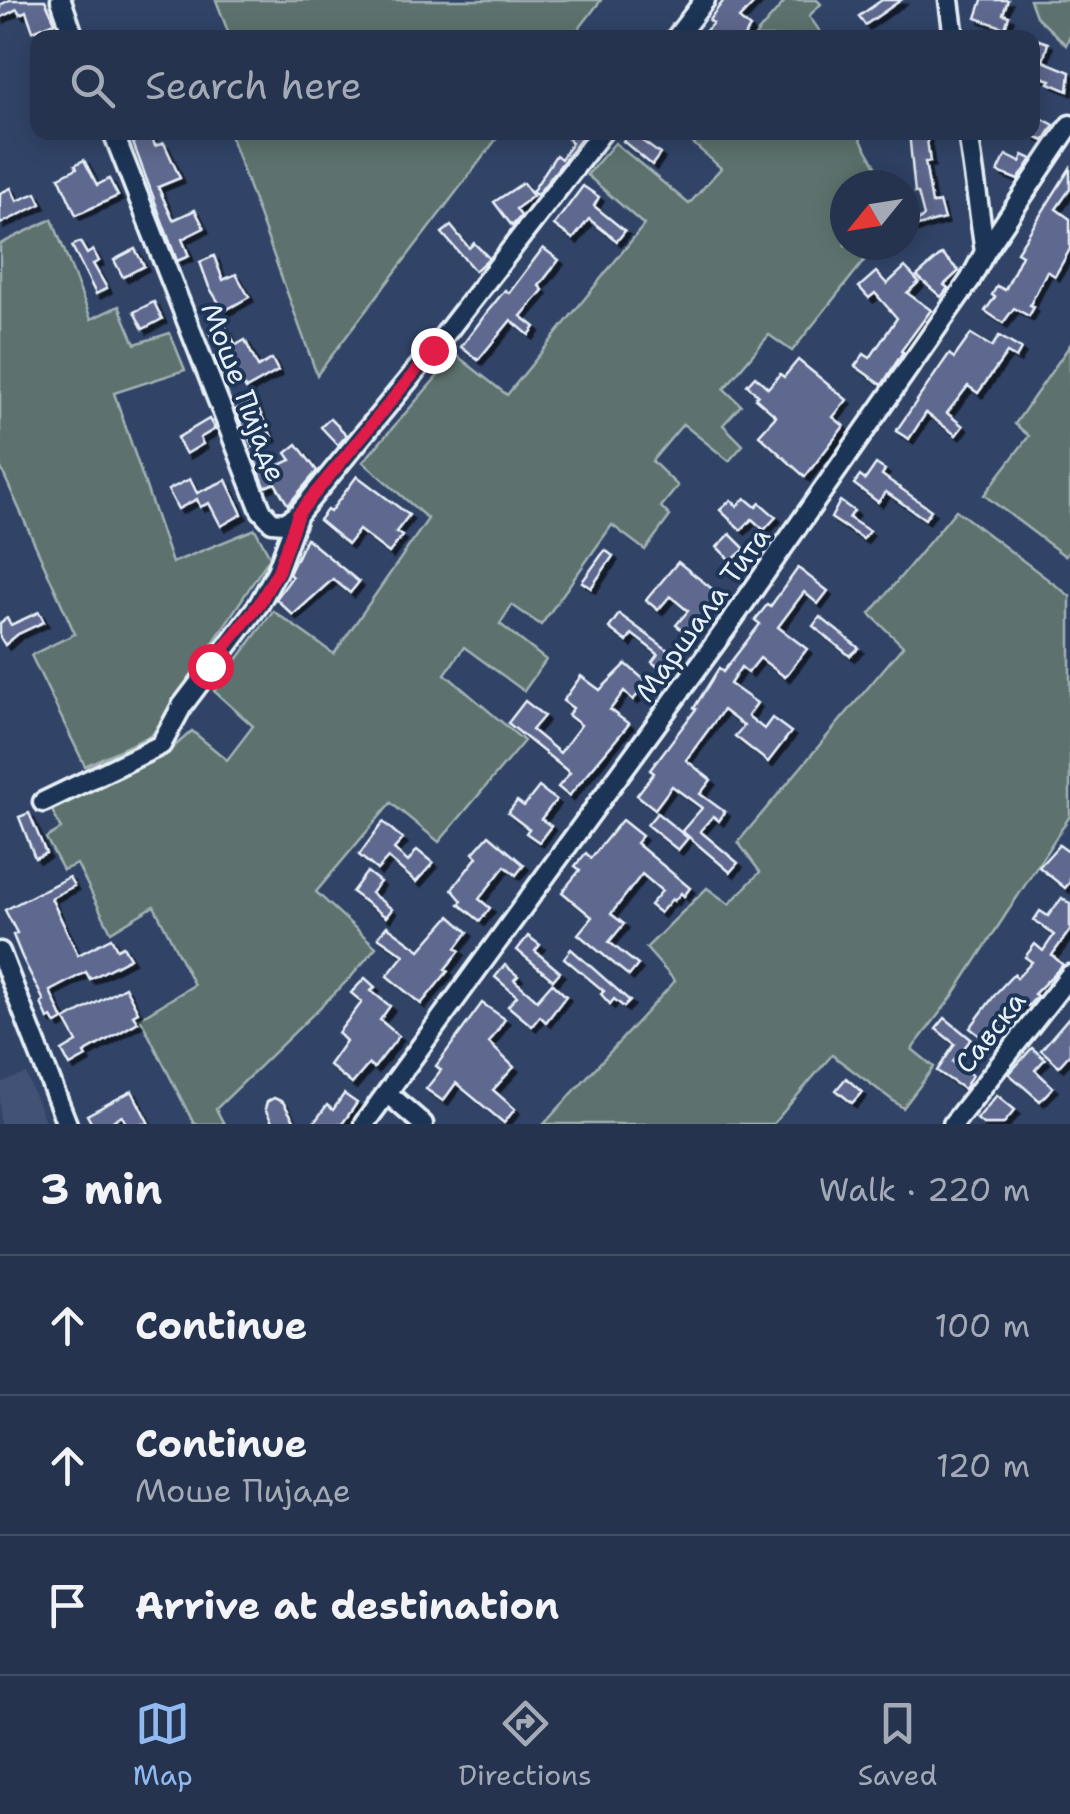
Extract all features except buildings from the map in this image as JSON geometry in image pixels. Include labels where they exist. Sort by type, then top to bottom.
[{"type":"street","points":[[61,0],[71,30]]},
{"type":"street","points":[[682,30],[706,0]]},
{"type":"street","points":[[949,0],[953,30]]},
{"type":"street","name":"Маршала Тита","points":[[364,1124],[725,630],[970,280],[1070,125]]},
{"type":"street","name":"Моше Пијаде","points":[[116,140],[262,510],[272,522],[285,522],[298,514],[433,350],[596,140]]},
{"type":"street","points":[[969,140],[985,252]]},
{"type":"street","points":[[44,802],[161,745],[182,706],[259,604],[278,571],[298,514]]},
{"type":"street","points":[[0,952],[67,1124]]},
{"type":"street","name":"Савска","points":[[953,1124],[1070,975]]},
{"type":"street","points":[[387,1093],[423,1124]]},
{"type":"shaded area","points":[[26,1074],[46,1124],[0,1124],[0,1083]]},
{"type":"green space","points":[[216,0],[601,0],[578,30],[227,30]]},
{"type":"green space","points":[[786,0],[817,0],[821,4],[809,16],[819,30],[760,30]]},
{"type":"green space","points":[[1030,0],[1070,0],[1070,35],[1066,45],[1036,16]]},
{"type":"green space","points":[[232,140],[496,140],[317,375]]},
{"type":"green space","points":[[689,140],[861,140],[877,168],[830,170],[830,260],[865,260],[792,351],[769,335],[724,389],[741,405],[723,425],[743,445],[729,461],[683,424],[652,461],[678,486],[661,507],[670,516],[645,550],[612,525],[541,625],[512,605],[500,624],[546,660],[524,691],[464,647],[445,674],[524,741],[439,842],[391,803],[316,892],[376,947],[351,977],[216,1109],[224,1124],[194,1124],[140,1018],[194,985],[154,906],[111,932],[77,864],[63,870],[46,838],[61,829],[51,808],[167,753],[192,731],[227,760],[253,726],[214,691],[273,611],[334,654],[428,519],[363,462],[456,355],[507,395],[644,225],[587,175],[615,143],[689,204],[721,168]]},
{"type":"green space","points":[[52,219],[91,319],[119,306],[135,344],[170,333],[185,370],[114,393],[172,563],[255,529],[270,557],[152,735],[85,766],[31,655],[75,634],[0,466],[0,244]]},
{"type":"green space","points":[[1070,345],[1070,550],[1065,556],[984,495],[1029,436],[1015,424]]},
{"type":"green space","points":[[956,510],[1070,596],[1070,816],[952,997],[912,1049],[934,1067],[903,1108],[832,1055],[773,1124],[544,1124],[675,981],[646,948],[707,888],[729,904],[760,872],[738,842],[903,646],[870,614]]},
{"type":"route","points":[[210,666],[259,604],[278,571],[298,514],[433,350]]}]
